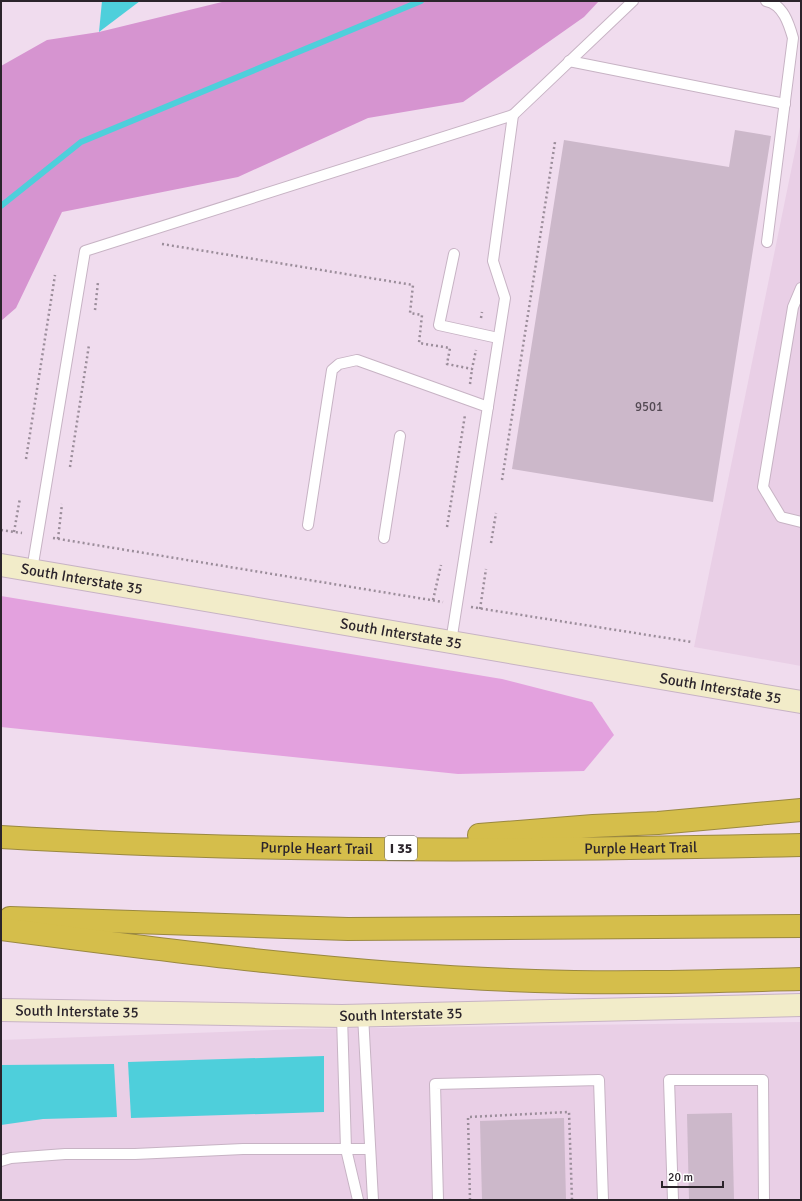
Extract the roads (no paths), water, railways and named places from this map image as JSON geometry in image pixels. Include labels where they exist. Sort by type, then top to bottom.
[{"type":"highway","points":[[325,848],[593,826],[658,823],[801,810]]},
{"type":"highway","name":"Purple Heart Trail","points":[[1,837],[87,842],[325,848],[651,848],[801,845]]},
{"type":"highway","points":[[1,917],[348,929],[801,926]]},
{"type":"highway","points":[[1,929],[130,946],[444,976],[612,982],[801,979]]},
{"type":"main road","name":"South Interstate 35","points":[[1,565],[801,702]]},
{"type":"main road","name":"South Interstate 35","points":[[1,1010],[342,1016],[801,1005]]},
{"type":"lane","points":[[32,570],[85,251],[513,115],[633,1]]},
{"type":"lane","points":[[766,1],[772,2],[788,19],[793,38],[767,242]]},
{"type":"lane","points":[[569,62],[785,104]]},
{"type":"lane","points":[[451,642],[505,298],[493,262],[513,115]]},
{"type":"lane","points":[[454,254],[439,325],[498,338]]},
{"type":"lane","points":[[801,288],[793,307],[762,487],[781,517],[801,522]]},
{"type":"lane","points":[[308,525],[332,370],[340,364],[357,360],[488,407]]},
{"type":"lane","points":[[384,538],[400,436]]},
{"type":"lane","points":[[363,1015],[372,1200]]},
{"type":"lane","points":[[342,1016],[346,1149],[358,1200]]},
{"type":"lane","points":[[438,1200],[435,1084],[599,1080],[603,1200]]},
{"type":"lane","points":[[673,1200],[669,1080],[763,1080],[764,1200]]},
{"type":"lane","points":[[1,1160],[65,1154],[135,1154],[243,1149],[369,1149]]},
{"type":"water","points":[[102,1],[140,1],[99,32]]},
{"type":"water","points":[[324,1056],[324,1112],[131,1118],[128,1062]]},
{"type":"water","points":[[114,1064],[117,1117],[43,1119],[1,1125],[1,1065]]},
{"type":"waterway","points":[[1,206],[81,142],[421,1]]}]
